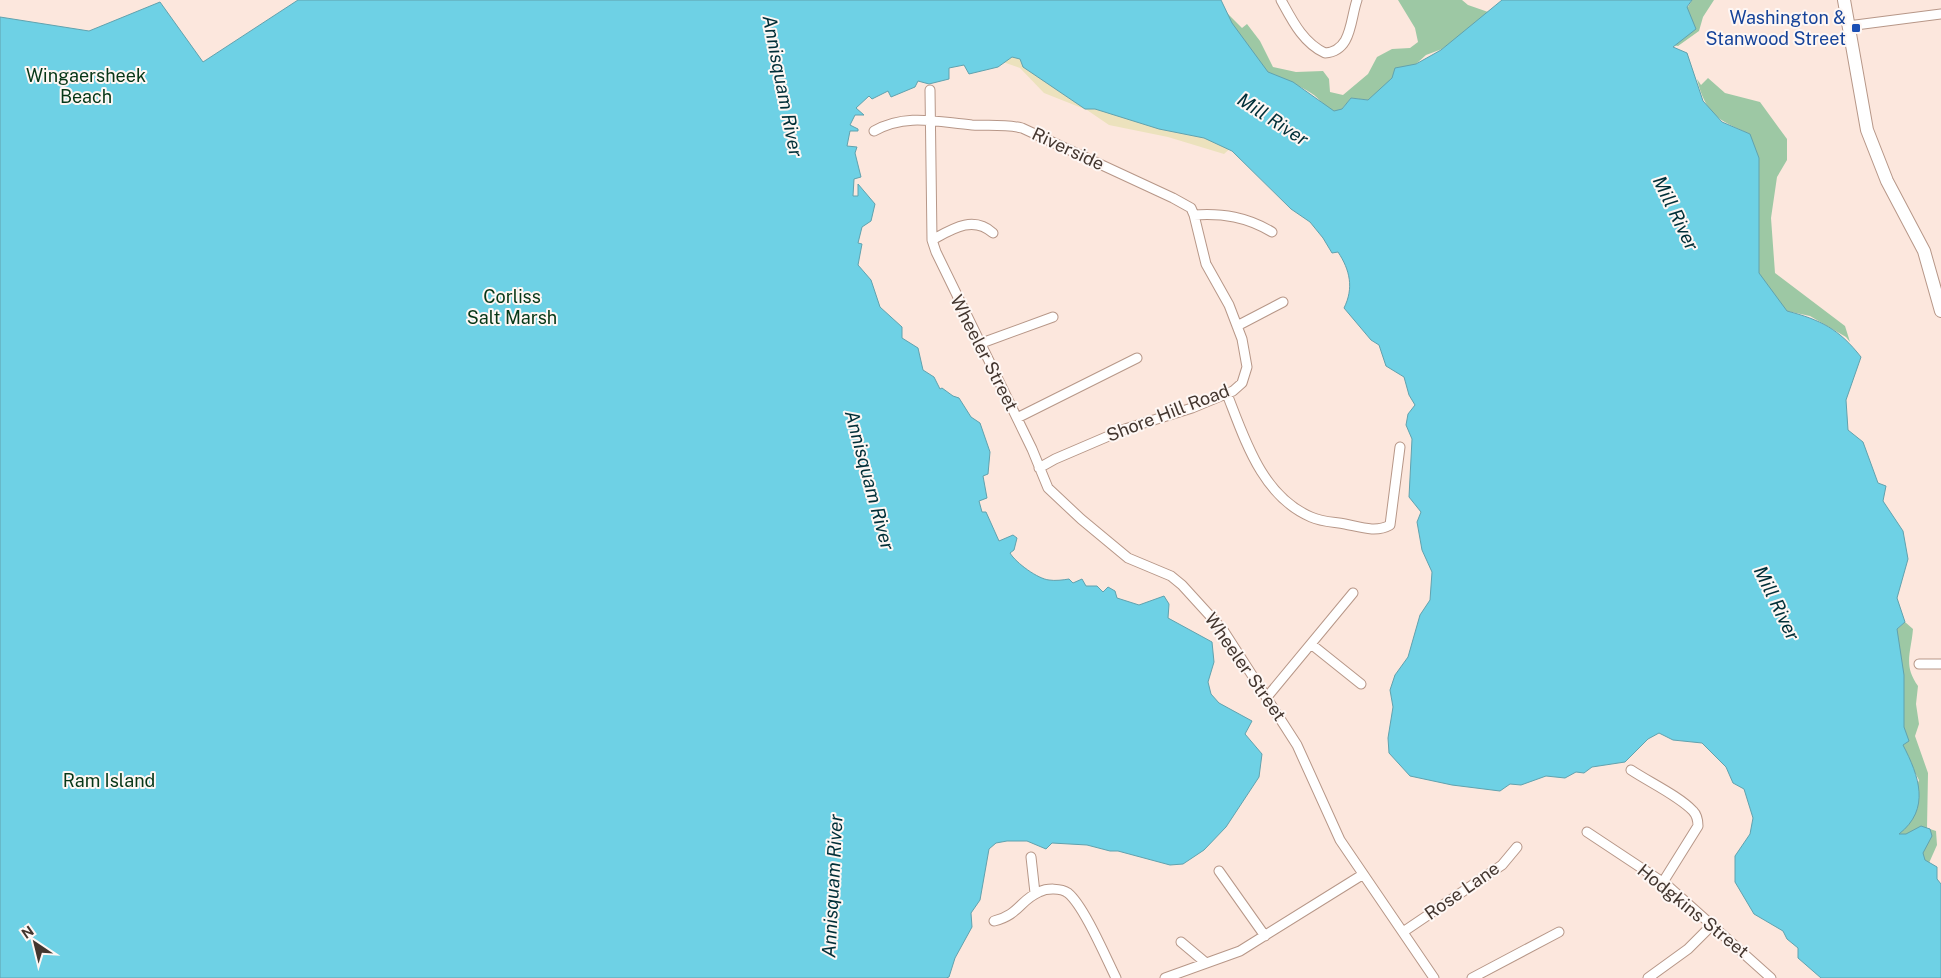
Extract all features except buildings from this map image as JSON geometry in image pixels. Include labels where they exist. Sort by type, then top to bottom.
[{"type":"main road","points":[[1844,0],[1870,139],[1888,181],[1924,251],[1941,310]]},
{"type":"street","points":[[1281,0],[1294,23],[1307,40],[1325,53],[1332,52],[1343,45],[1357,0]]},
{"type":"street","points":[[1848,26],[1941,14]]},
{"type":"street","name":"Wheeler Street","points":[[930,90],[932,240],[944,271],[1017,418],[1048,488],[1128,558],[1171,576],[1182,584],[1223,630],[1297,744],[1340,840],[1362,875],[1434,978]]},
{"type":"street","points":[[874,131],[893,122],[930,119]]},
{"type":"street","name":"Riverside","points":[[930,119],[972,124],[1004,124],[1022,128],[1183,203],[1190,208],[1194,215]]},
{"type":"street","points":[[1194,215],[1221,213],[1258,224],[1272,232]]},
{"type":"street","name":"Shore Hill Road","points":[[1039,468],[1104,437],[1227,394],[1242,383],[1246,376],[1246,356],[1229,305],[1206,264],[1194,215]]},
{"type":"street","points":[[932,240],[953,228],[967,224],[979,224],[993,233]]},
{"type":"street","points":[[1237,326],[1283,302]]},
{"type":"street","points":[[979,344],[1053,317]]},
{"type":"street","points":[[1017,418],[1137,358]]},
{"type":"street","points":[[1227,394],[1261,472],[1284,500],[1313,518],[1368,529],[1385,528],[1390,524],[1400,447]]},
{"type":"street","points":[[1268,697],[1353,593]]},
{"type":"street","points":[[1311,644],[1361,684]]},
{"type":"street","points":[[1919,664],[1941,664]]},
{"type":"street","points":[[1631,770],[1686,805],[1695,812],[1698,820],[1698,826],[1663,882]]},
{"type":"street","name":"Hodgkins Street","points":[[1586,832],[1663,882],[1772,978]]},
{"type":"street","name":"Rose Lane","points":[[1403,932],[1502,865],[1517,847]]},
{"type":"street","points":[[1031,857],[1035,893]]},
{"type":"street","points":[[1220,871],[1265,936]]},
{"type":"street","points":[[1165,978],[1240,951],[1362,875]]},
{"type":"street","points":[[994,921],[1008,917],[1035,893],[1042,890],[1062,890],[1070,894],[1090,927],[1116,978]]},
{"type":"street","points":[[1648,978],[1688,949],[1712,925]]},
{"type":"street","points":[[1472,978],[1559,932]]},
{"type":"street","points":[[1181,942],[1206,963]]},
{"type":"green space","points":[[1398,0],[1462,0],[1468,5],[1491,13],[1442,49],[1426,55],[1416,64],[1392,78],[1386,87],[1368,100],[1351,98],[1337,115],[1304,89],[1251,65],[1221,7],[1242,28],[1247,24],[1260,41],[1273,67],[1296,72],[1323,71],[1329,79],[1330,92],[1343,95],[1368,74],[1377,57],[1392,49],[1410,48],[1418,42],[1415,28]]},
{"type":"green space","points":[[1692,0],[1714,0],[1703,17],[1699,31],[1678,46],[1667,44],[1671,11],[1688,7]]},
{"type":"green space","points":[[1708,78],[1725,93],[1760,102],[1787,139],[1787,160],[1777,177],[1771,218],[1775,273],[1845,326],[1850,342],[1846,337],[1810,316],[1782,310],[1759,292],[1750,134],[1729,125],[1709,109],[1697,79],[1701,85]]},
{"type":"green space","points":[[1905,622],[1913,629],[1909,665],[1913,679],[1918,686],[1916,704],[1919,724],[1915,736],[1928,773],[1927,828],[1936,831],[1937,845],[1929,863],[1921,858],[1898,834],[1919,780],[1900,745],[1896,630]]},
{"type":"sand","points":[[1004,49],[1234,145],[1224,154],[1168,137],[1109,125],[1087,110],[1044,93],[1020,68],[1003,62]]},
{"type":"water","points":[[298,0],[1221,0],[1232,23],[1268,72],[1293,82],[1334,111],[1342,109],[1351,98],[1368,100],[1392,78],[1395,68],[1416,64],[1441,50],[1502,0],[1692,0],[1687,7],[1696,29],[1673,47],[1687,53],[1703,101],[1722,122],[1750,134],[1759,158],[1759,273],[1787,311],[1820,322],[1845,339],[1861,357],[1846,400],[1848,430],[1863,442],[1878,483],[1886,486],[1883,501],[1903,531],[1908,559],[1897,598],[1905,622],[1897,629],[1904,675],[1904,727],[1909,741],[1903,745],[1914,768],[1919,792],[1919,803],[1909,824],[1899,834],[1906,834],[1921,826],[1930,829],[1932,836],[1923,853],[1925,860],[1937,867],[1937,879],[1941,884],[1941,978],[1821,978],[1798,958],[1798,948],[1787,939],[1783,931],[1754,914],[1735,882],[1735,856],[1750,834],[1753,818],[1744,789],[1733,783],[1726,767],[1702,743],[1673,740],[1659,733],[1648,739],[1625,762],[1592,767],[1584,773],[1576,772],[1565,778],[1546,776],[1521,785],[1510,784],[1500,791],[1452,785],[1410,776],[1389,753],[1388,738],[1393,707],[1390,690],[1395,675],[1408,657],[1420,615],[1430,600],[1432,572],[1422,550],[1417,522],[1421,512],[1409,497],[1412,439],[1406,425],[1408,414],[1415,405],[1409,395],[1404,377],[1386,366],[1379,345],[1371,340],[1344,308],[1350,286],[1348,272],[1342,259],[1338,252],[1332,253],[1310,222],[1291,209],[1232,151],[1204,138],[1159,129],[1095,109],[1085,109],[1023,67],[1020,59],[1012,57],[998,67],[969,74],[964,65],[949,68],[949,79],[929,84],[918,81],[915,87],[891,97],[888,91],[872,99],[869,96],[856,108],[864,115],[855,115],[850,125],[858,129],[858,131],[850,131],[847,146],[857,147],[855,153],[861,177],[854,179],[853,196],[858,196],[858,184],[875,204],[871,221],[862,227],[858,243],[862,244],[858,265],[871,280],[880,307],[902,327],[902,338],[918,348],[923,370],[934,377],[940,389],[942,388],[959,398],[971,417],[980,423],[990,452],[988,474],[983,476],[987,498],[979,501],[982,512],[986,512],[999,541],[1013,535],[1017,538],[1014,550],[1010,553],[1013,557],[1028,570],[1044,579],[1069,579],[1073,583],[1082,579],[1086,586],[1097,586],[1103,592],[1108,587],[1115,591],[1117,598],[1139,605],[1164,596],[1169,604],[1168,618],[1212,642],[1214,662],[1208,682],[1211,694],[1219,703],[1252,721],[1245,734],[1262,754],[1259,777],[1226,827],[1204,850],[1183,864],[1170,865],[1087,845],[1052,843],[1046,849],[1027,841],[996,843],[989,849],[980,900],[971,913],[972,927],[955,958],[949,977],[946,978],[0,978],[0,17],[89,31],[160,2],[203,62]]},
{"type":"place","name":"Washington & Stanwood Street","points":[[1856,28]]},
{"type":"park label","name":"Wingaersheek Beach","points":[[86,86]]},
{"type":"park label","name":"Corliss Salt Marsh","points":[[512,307]]},
{"type":"park label","name":"Ram Island","points":[[109,781]]},
{"type":"water label","name":"Annisquam River","points":[[783,86]]},
{"type":"water label","name":"Mill River","points":[[1273,119]]},
{"type":"water label","name":"Mill River","points":[[1676,213]]},
{"type":"water label","name":"Annisquam River","points":[[870,480]]},
{"type":"water label","name":"Mill River","points":[[1777,603]]},
{"type":"water label","name":"Annisquam River","points":[[832,886]]}]
